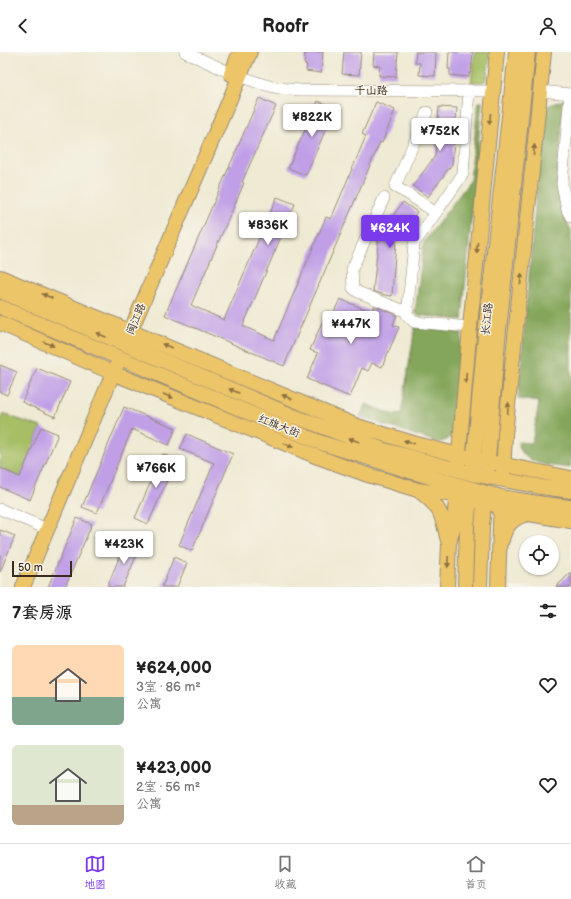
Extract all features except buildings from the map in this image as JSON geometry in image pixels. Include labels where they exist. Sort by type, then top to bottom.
[{"type":"main road","name":"闽江路","points":[[235,75],[240,52]]},
{"type":"main road","name":"闽江路","points":[[14,587],[43,528],[235,75],[250,52]]},
{"type":"main road","points":[[447,587],[449,544],[463,492],[458,470],[459,455],[497,52]]},
{"type":"main road","name":"长江路","points":[[481,460],[485,335],[516,52]]},
{"type":"main road","name":"长江路","points":[[480,587],[484,497],[479,475],[498,340],[528,52]]},
{"type":"main road","points":[[498,587],[505,435],[544,52]]},
{"type":"main road","points":[[0,276],[357,426],[459,455],[571,478]]},
{"type":"main road","name":"红旗大街","points":[[0,291],[118,349],[322,443],[463,492],[501,502],[529,514],[571,521]]},
{"type":"main road","name":"红旗大街","points":[[0,307],[118,349],[384,450],[479,475],[571,491]]},
{"type":"main road","name":"红旗大街","points":[[0,323],[109,371],[318,457],[365,474],[418,490],[463,492]]},
{"type":"main road","points":[[435,449],[448,446],[455,440],[463,419]]},
{"type":"main road","points":[[505,435],[507,446],[511,454],[522,465],[533,471]]},
{"type":"main road","name":"长江路","points":[[464,587],[467,526],[463,492],[479,475]]},
{"type":"main road","points":[[418,490],[431,500],[439,510],[449,544]]},
{"type":"main road","name":"红旗大街","points":[[501,502],[571,507]]},
{"type":"main road","points":[[499,554],[502,537],[507,526],[519,516],[529,514]]},
{"type":"main road","name":"闽江路","points":[[23,587],[43,528]]},
{"type":"street","name":"千山路","points":[[185,52],[235,75],[278,88],[300,90],[493,91]]},
{"type":"street","points":[[469,90],[463,174],[414,244],[407,315],[414,322],[470,326]]},
{"type":"street","points":[[540,91],[570,94],[562,184],[567,210],[571,217]]},
{"type":"street","points":[[427,112],[395,187],[436,213]]},
{"type":"street","points":[[384,198],[352,269],[353,288],[358,292],[407,312]]},
{"type":"street","points":[[0,509],[43,528]]},
{"type":"green space","points":[[475,52],[490,52],[487,77],[484,82],[471,82]]},
{"type":"green space","points":[[564,100],[557,184],[562,211],[571,231],[570,468],[546,465],[531,460],[525,456],[518,442],[532,443],[539,402],[518,399],[544,107]]},
{"type":"green space","points":[[478,102],[482,102],[462,320],[418,315],[415,313],[424,242],[470,181]]},
{"type":"green space","points":[[415,327],[462,333],[453,433],[448,439],[442,442],[437,442],[360,417],[365,404],[395,415],[401,414]]},
{"type":"green space","points":[[3,414],[41,427],[20,477],[0,468],[0,421]]}]
